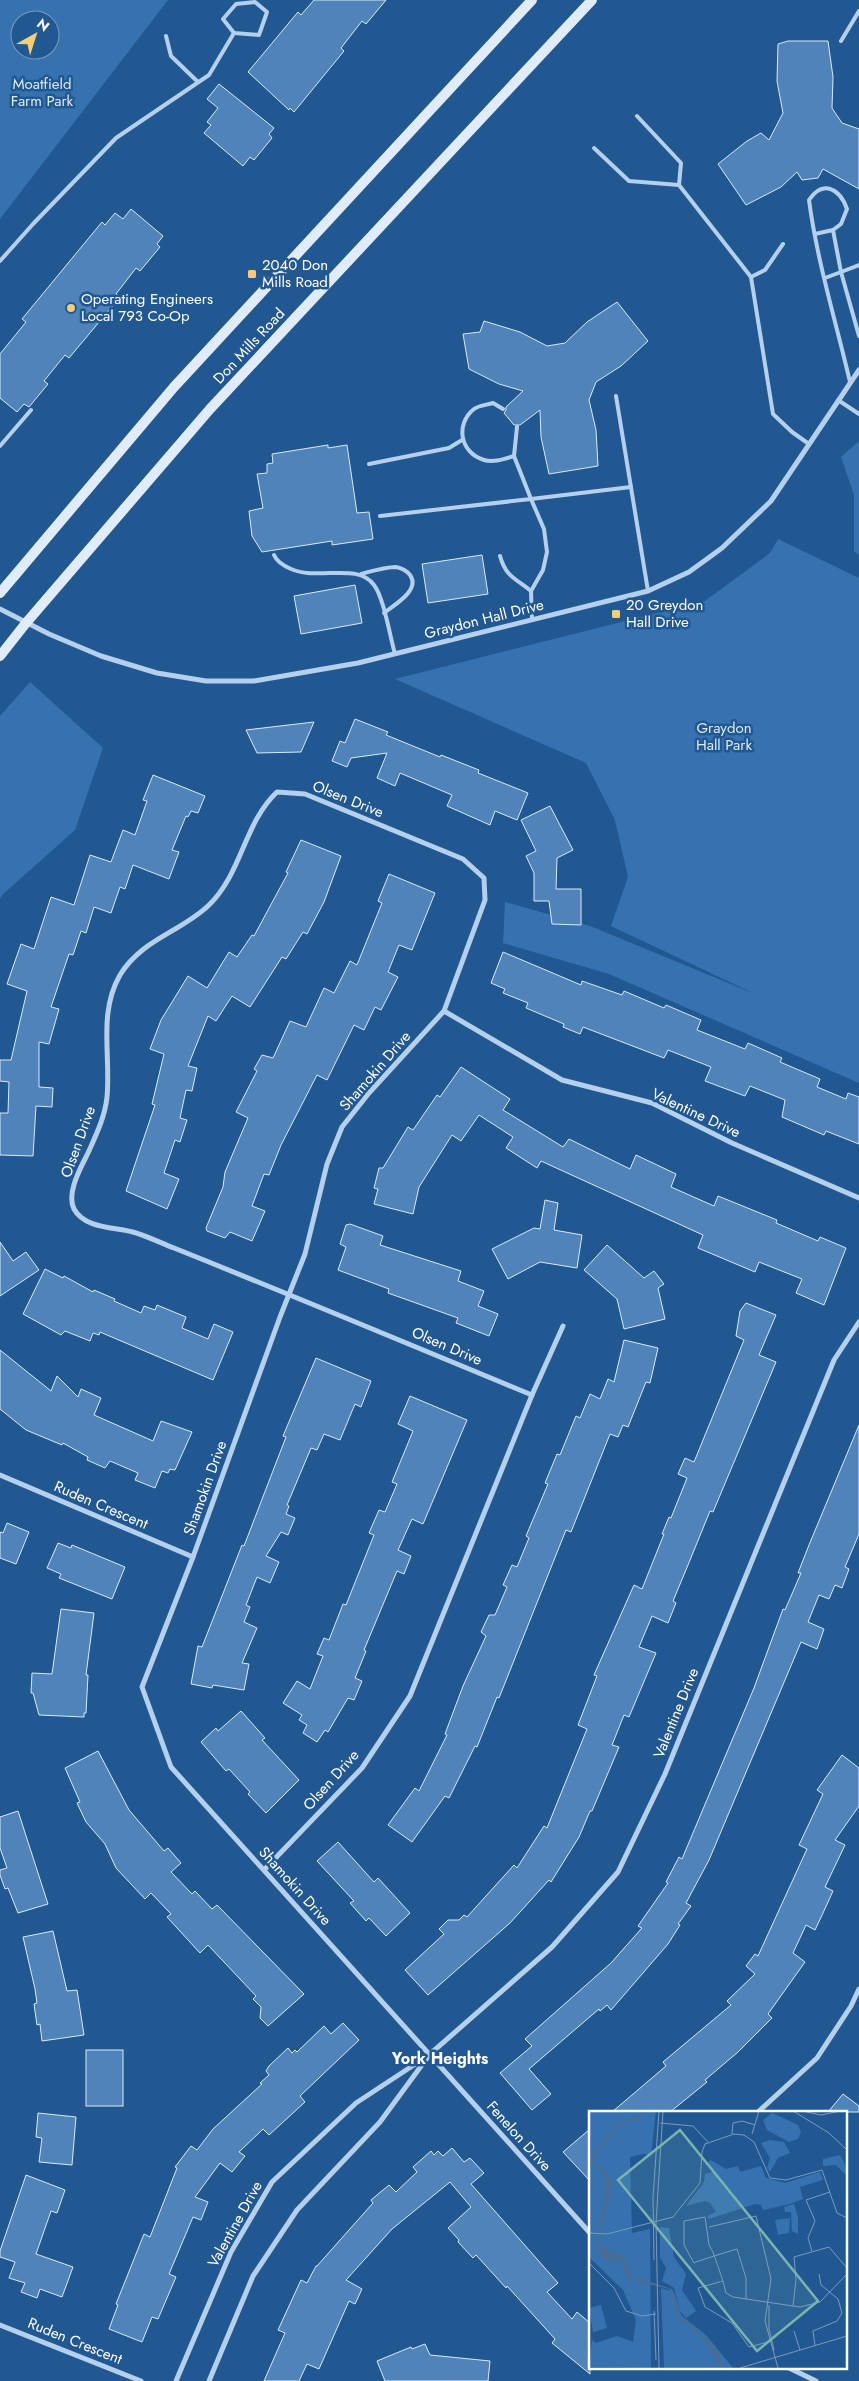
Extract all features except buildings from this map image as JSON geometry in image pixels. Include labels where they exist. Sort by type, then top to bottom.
[{"type":"main road","name":"Don Mills Road","points":[[0,593],[174,387],[532,0]]},
{"type":"main road","name":"Don Mills Road","points":[[0,656],[26,623],[210,409],[592,0]]},
{"type":"street","name":"Graydon Hall Drive","points":[[0,609],[26,623],[101,656],[157,673],[206,681],[254,681],[358,663],[648,591],[689,572],[745,528],[771,501],[859,370]]},
{"type":"street","name":"Olsen Drive","points":[[484,878],[463,859],[305,794],[277,792],[264,804],[229,882],[208,906],[183,924],[158,937],[136,955],[121,974],[111,994],[106,1031],[107,1097],[100,1127],[75,1184],[72,1196],[74,1209],[84,1219],[98,1226],[133,1232],[289,1294],[532,1395]]},
{"type":"street","name":"Shamokin Drive","points":[[429,2055],[171,1767],[142,1687],[193,1557],[305,1254],[327,1164],[342,1127],[369,1093],[444,1010],[485,900],[484,878]]},
{"type":"street","name":"Valentine Drive","points":[[444,1010],[562,1080],[652,1104],[732,1143],[859,1198]]},
{"type":"street","name":"Valentine Drive","points":[[176,2381],[231,2252],[272,2182],[356,2103],[429,2055],[552,1947],[618,1872],[665,1774],[834,1360],[859,1322]]},
{"type":"street","name":"Olsen Drive","points":[[264,1870],[362,1768],[410,1696],[532,1395],[563,1326]]},
{"type":"street","name":"Ruden Crescent","points":[[0,1475],[193,1557]]},
{"type":"street","points":[[759,2111],[817,2058],[851,2006],[859,1989]]},
{"type":"street","name":"Valentine Drive","points":[[209,2381],[253,2276],[296,2210],[380,2122],[429,2055]]},
{"type":"street","name":"Fenelon Drive","points":[[429,2055],[589,2231]]},
{"type":"street","name":"Ruden Crescent","points":[[0,2325],[141,2381]]},
{"type":"street","points":[[789,2368],[816,2381]]},
{"type":"lane","points":[[255,2],[267,12],[259,34],[234,33],[223,19],[236,4],[255,2]]},
{"type":"lane","points":[[841,41],[859,11]]},
{"type":"lane","points":[[0,261],[32,224],[116,138],[209,75],[234,33]]},
{"type":"lane","points":[[166,36],[171,56],[198,82]]},
{"type":"lane","points":[[637,116],[681,163],[679,185],[751,277],[773,414],[792,432],[810,444]]},
{"type":"lane","points":[[594,148],[629,181],[679,185]]},
{"type":"lane","points":[[815,234],[833,230],[842,224],[847,209],[843,197],[836,190],[822,190],[812,195],[809,200],[815,234],[850,382]]},
{"type":"lane","points":[[833,230],[859,336]]},
{"type":"lane","points":[[751,277],[765,270],[783,244]]},
{"type":"lane","points":[[825,278],[859,265]]},
{"type":"lane","points":[[616,396],[648,591]]},
{"type":"lane","points":[[838,399],[859,414]]},
{"type":"lane","points":[[503,409],[493,403],[475,408],[463,422],[462,440],[471,454],[485,460],[498,461],[514,456]]},
{"type":"lane","points":[[0,446],[31,410]]},
{"type":"lane","points":[[517,427],[514,456],[544,529],[547,552],[543,570],[531,591],[532,619]]},
{"type":"lane","points":[[369,464],[449,448],[462,440]]},
{"type":"lane","points":[[380,516],[631,488]]},
{"type":"lane","points":[[274,555],[276,560],[299,573],[317,575],[354,572],[361,574],[374,585],[395,654]]},
{"type":"lane","points":[[500,556],[504,568],[510,577],[531,591]]},
{"type":"lane","points":[[361,574],[398,567],[406,570],[412,577],[412,586],[408,594],[384,613]]},
{"type":"green space","name":"Moatfield Farm Park","points":[[0,0],[168,0],[0,219]]},
{"type":"green space","points":[[859,441],[859,555],[854,551],[854,495],[841,457]]},
{"type":"green space","name":"Graydon Hall Park","points":[[778,539],[859,578],[859,1083],[609,974],[503,943],[505,902],[590,926],[755,994],[611,926],[628,877],[615,820],[586,763],[395,679],[705,601],[770,553]]},
{"type":"green space","points":[[30,682],[103,748],[75,830],[2,895],[0,899],[0,716]]},
{"type":"place","name":"2040 Don Mills Road","points":[[252,274]]},
{"type":"place","name":"Operating Engineers Local 793 Co-Op","points":[[71,308]]},
{"type":"place","name":"20 Greydon Hall Drive","points":[[616,614]]},
{"type":"district","name":"York Heights","points":[[440,2058]]}]
